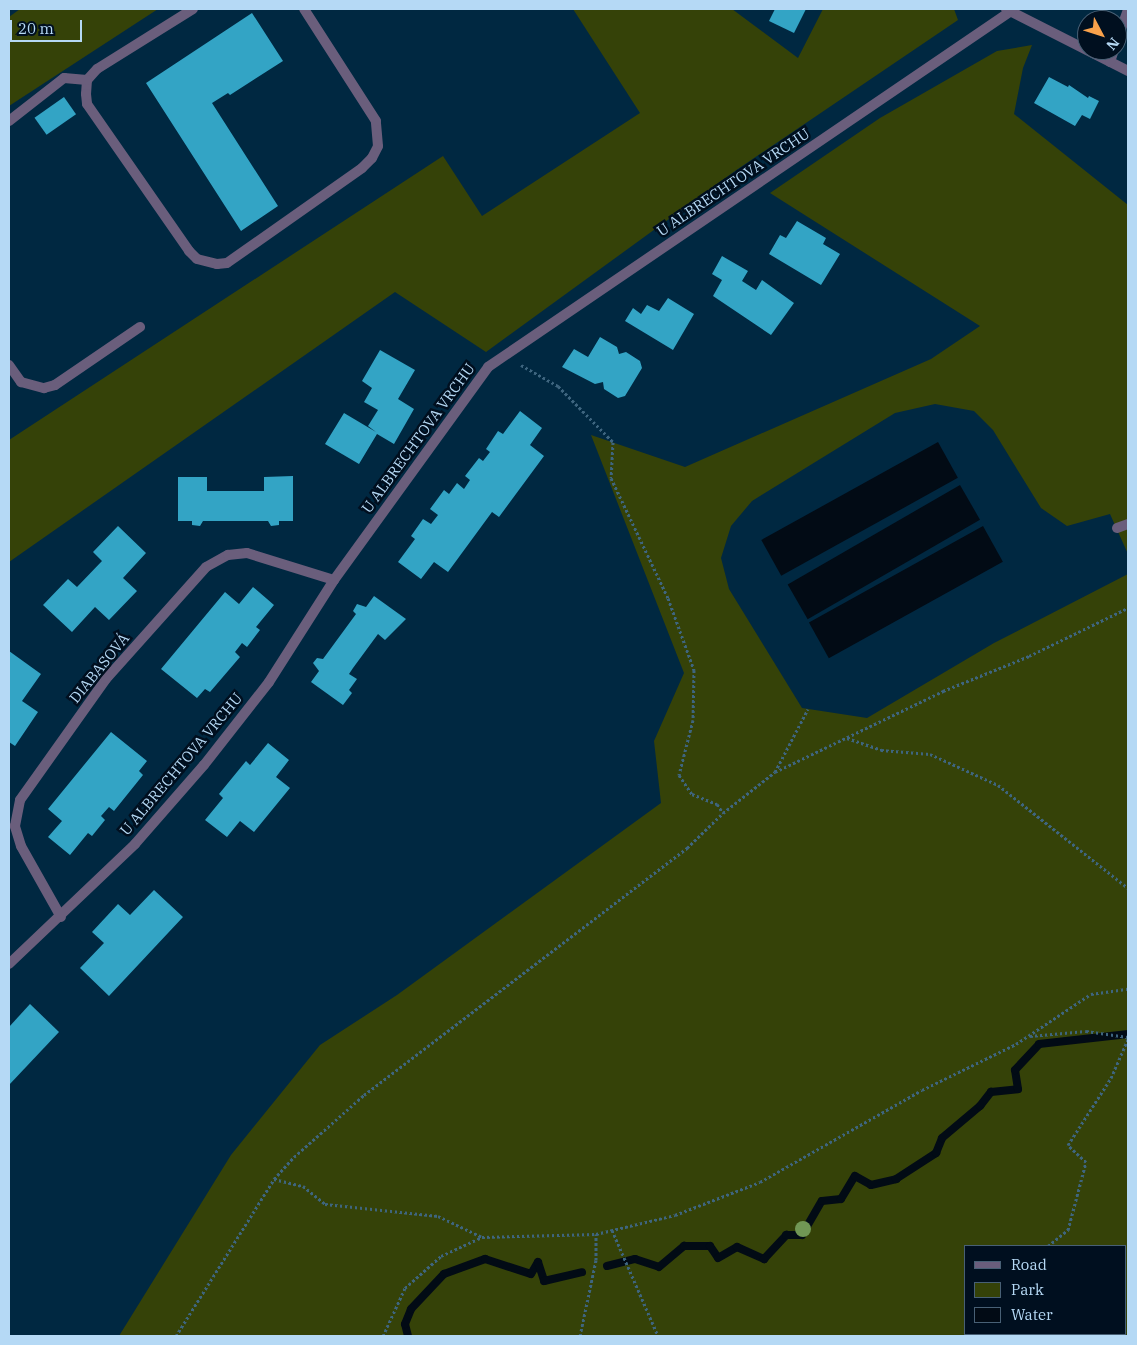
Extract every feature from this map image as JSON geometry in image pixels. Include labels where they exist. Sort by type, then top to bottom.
[{"type":"street","points":[[193,9],[96,69],[87,80],[87,104],[189,251],[197,259],[227,263],[362,168],[372,158],[378,146],[376,121],[304,9]]},
{"type":"street","points":[[1008,10],[1128,71]]},
{"type":"street","name":"U ALBRECHTOVA VRCHU","points":[[9,964],[61,917],[135,844],[204,765],[269,682],[334,580],[488,367],[1008,10]]},
{"type":"street","points":[[9,121],[64,78],[87,80]]},
{"type":"street","points":[[9,365],[21,382],[44,388],[54,385],[140,327]]},
{"type":"street","points":[[1117,528],[1128,524]]},
{"type":"street","name":"DIABASOVÁ","points":[[61,917],[21,846],[15,826],[20,800],[106,679],[206,567],[228,554],[246,553],[334,580]]},
{"type":"path","points":[[505,356],[558,386],[613,442],[611,478],[668,598],[694,670],[693,720],[679,775],[692,794],[717,804],[723,813]]},
{"type":"path","points":[[176,1336],[274,1179],[294,1156],[364,1095],[687,848],[723,813],[775,772],[1128,608]]},
{"type":"path","points":[[775,772],[808,709]]},
{"type":"path","points":[[847,738],[881,750],[930,754],[998,785],[1128,888]]},
{"type":"path","points":[[383,1336],[405,1288],[441,1256],[482,1237],[596,1234],[675,1215],[760,1182],[922,1090],[1028,1037],[1091,994],[1128,990]]},
{"type":"path","points":[[1028,1037],[1086,1031],[1128,1038],[1111,1078],[1068,1145],[1086,1162],[1068,1230],[1049,1245]]},
{"type":"path","points":[[274,1179],[303,1186],[325,1204],[438,1216],[482,1237]]},
{"type":"path","points":[[612,1230],[658,1336]]},
{"type":"path","points":[[580,1336],[595,1268],[596,1234]]},
{"type":"green space","points":[[20,9],[158,9],[9,106],[9,17]]},
{"type":"green space","points":[[573,9],[732,9],[798,58],[823,9],[954,9],[958,20],[735,171],[486,352],[395,292],[9,562],[9,440],[443,156],[482,216],[640,113]]},
{"type":"green space","points":[[1032,45],[1023,68],[1014,114],[1128,205],[1128,554],[1110,514],[1067,526],[1041,508],[993,430],[974,411],[935,404],[895,413],[752,501],[731,526],[721,558],[729,589],[802,708],[867,718],[994,643],[1128,574],[1128,1336],[119,1336],[231,1155],[320,1045],[397,995],[661,803],[654,741],[684,673],[591,435],[685,467],[931,359],[980,326],[770,193],[880,118],[997,51]]},
{"type":"water","points":[[938,442],[958,478],[781,576],[761,540]]},
{"type":"water","points":[[960,485],[980,520],[808,619],[788,584]]},
{"type":"water","points":[[983,526],[1003,562],[829,658],[809,622]]},
{"type":"building","points":[[775,9],[806,9],[794,33],[769,21]]},
{"type":"building","points":[[252,13],[283,61],[230,95],[228,93],[212,103],[278,206],[241,231],[146,83]]},
{"type":"building","points":[[1049,77],[1068,87],[1069,85],[1088,98],[1089,96],[1099,101],[1090,119],[1082,115],[1075,126],[1034,103]]},
{"type":"building","points":[[64,97],[76,114],[47,135],[35,118]]},
{"type":"building","points":[[797,221],[826,238],[823,244],[840,254],[821,285],[769,254],[780,235],[786,238]]},
{"type":"building","points":[[722,256],[748,271],[742,281],[756,290],[762,280],[794,303],[771,335],[713,296],[722,280],[712,274]]},
{"type":"building","points":[[668,298],[694,314],[673,350],[625,321],[633,308],[641,314],[647,305],[659,311]]},
{"type":"building","points":[[600,337],[617,347],[619,354],[626,352],[640,361],[642,368],[625,396],[618,398],[604,389],[603,382],[595,384],[562,367],[574,349],[588,357]]},
{"type":"building","points":[[380,350],[415,370],[398,399],[414,409],[394,444],[377,434],[359,464],[325,444],[344,413],[376,432],[368,426],[378,410],[364,402],[372,388],[362,381]]},
{"type":"building","points":[[520,411],[542,428],[530,445],[544,456],[499,517],[492,512],[448,572],[434,562],[421,579],[398,562],[415,539],[411,536],[423,519],[431,524],[438,515],[430,509],[444,490],[449,494],[457,483],[464,489],[470,480],[465,476],[479,458],[483,461],[490,452],[486,449],[498,431],[503,434]]},
{"type":"building","points":[[293,476],[293,521],[279,521],[279,525],[271,526],[268,521],[203,521],[200,526],[192,525],[192,521],[178,521],[178,477],[207,477],[207,491],[264,491],[264,477]]},
{"type":"building","points":[[118,526],[146,553],[123,578],[137,591],[109,620],[95,607],[72,632],[43,605],[68,579],[77,587],[102,561],[93,552]]},
{"type":"building","points":[[253,587],[274,605],[256,627],[260,630],[247,647],[242,643],[235,652],[240,657],[210,692],[205,689],[197,698],[161,669],[225,592],[239,604]]},
{"type":"building","points":[[374,596],[406,619],[385,640],[378,634],[353,668],[349,674],[357,679],[349,690],[352,693],[343,705],[311,682],[319,671],[313,663],[317,658],[323,659],[356,614],[353,611],[357,604],[366,607]]},
{"type":"building","points":[[9,651],[41,674],[22,701],[38,712],[15,746],[9,742]]},
{"type":"building","points":[[111,732],[147,761],[139,771],[143,775],[114,811],[109,807],[101,816],[105,820],[92,836],[88,833],[70,855],[48,837],[62,821],[48,809]]},
{"type":"building","points":[[268,743],[289,760],[276,777],[290,788],[254,832],[240,821],[227,837],[205,820],[223,798],[219,794],[246,761],[250,765]]},
{"type":"building","points":[[154,890],[183,917],[109,996],[80,968],[104,943],[92,932],[118,904],[130,915]]},
{"type":"building","points":[[30,1004],[59,1032],[9,1085],[9,1027]]},
{"type":"waterway","points":[[607,1266],[635,1259],[659,1267],[684,1246],[710,1246],[718,1258],[737,1247],[764,1259],[786,1235],[802,1235],[822,1201],[841,1199],[855,1176],[871,1185],[896,1179],[936,1153],[942,1138],[980,1106],[991,1092],[1018,1089],[1015,1070],[1039,1044],[1128,1034]]},
{"type":"waterway","points":[[408,1336],[405,1324],[411,1309],[444,1274],[485,1259],[531,1274],[538,1262],[544,1281],[582,1272]]}]
